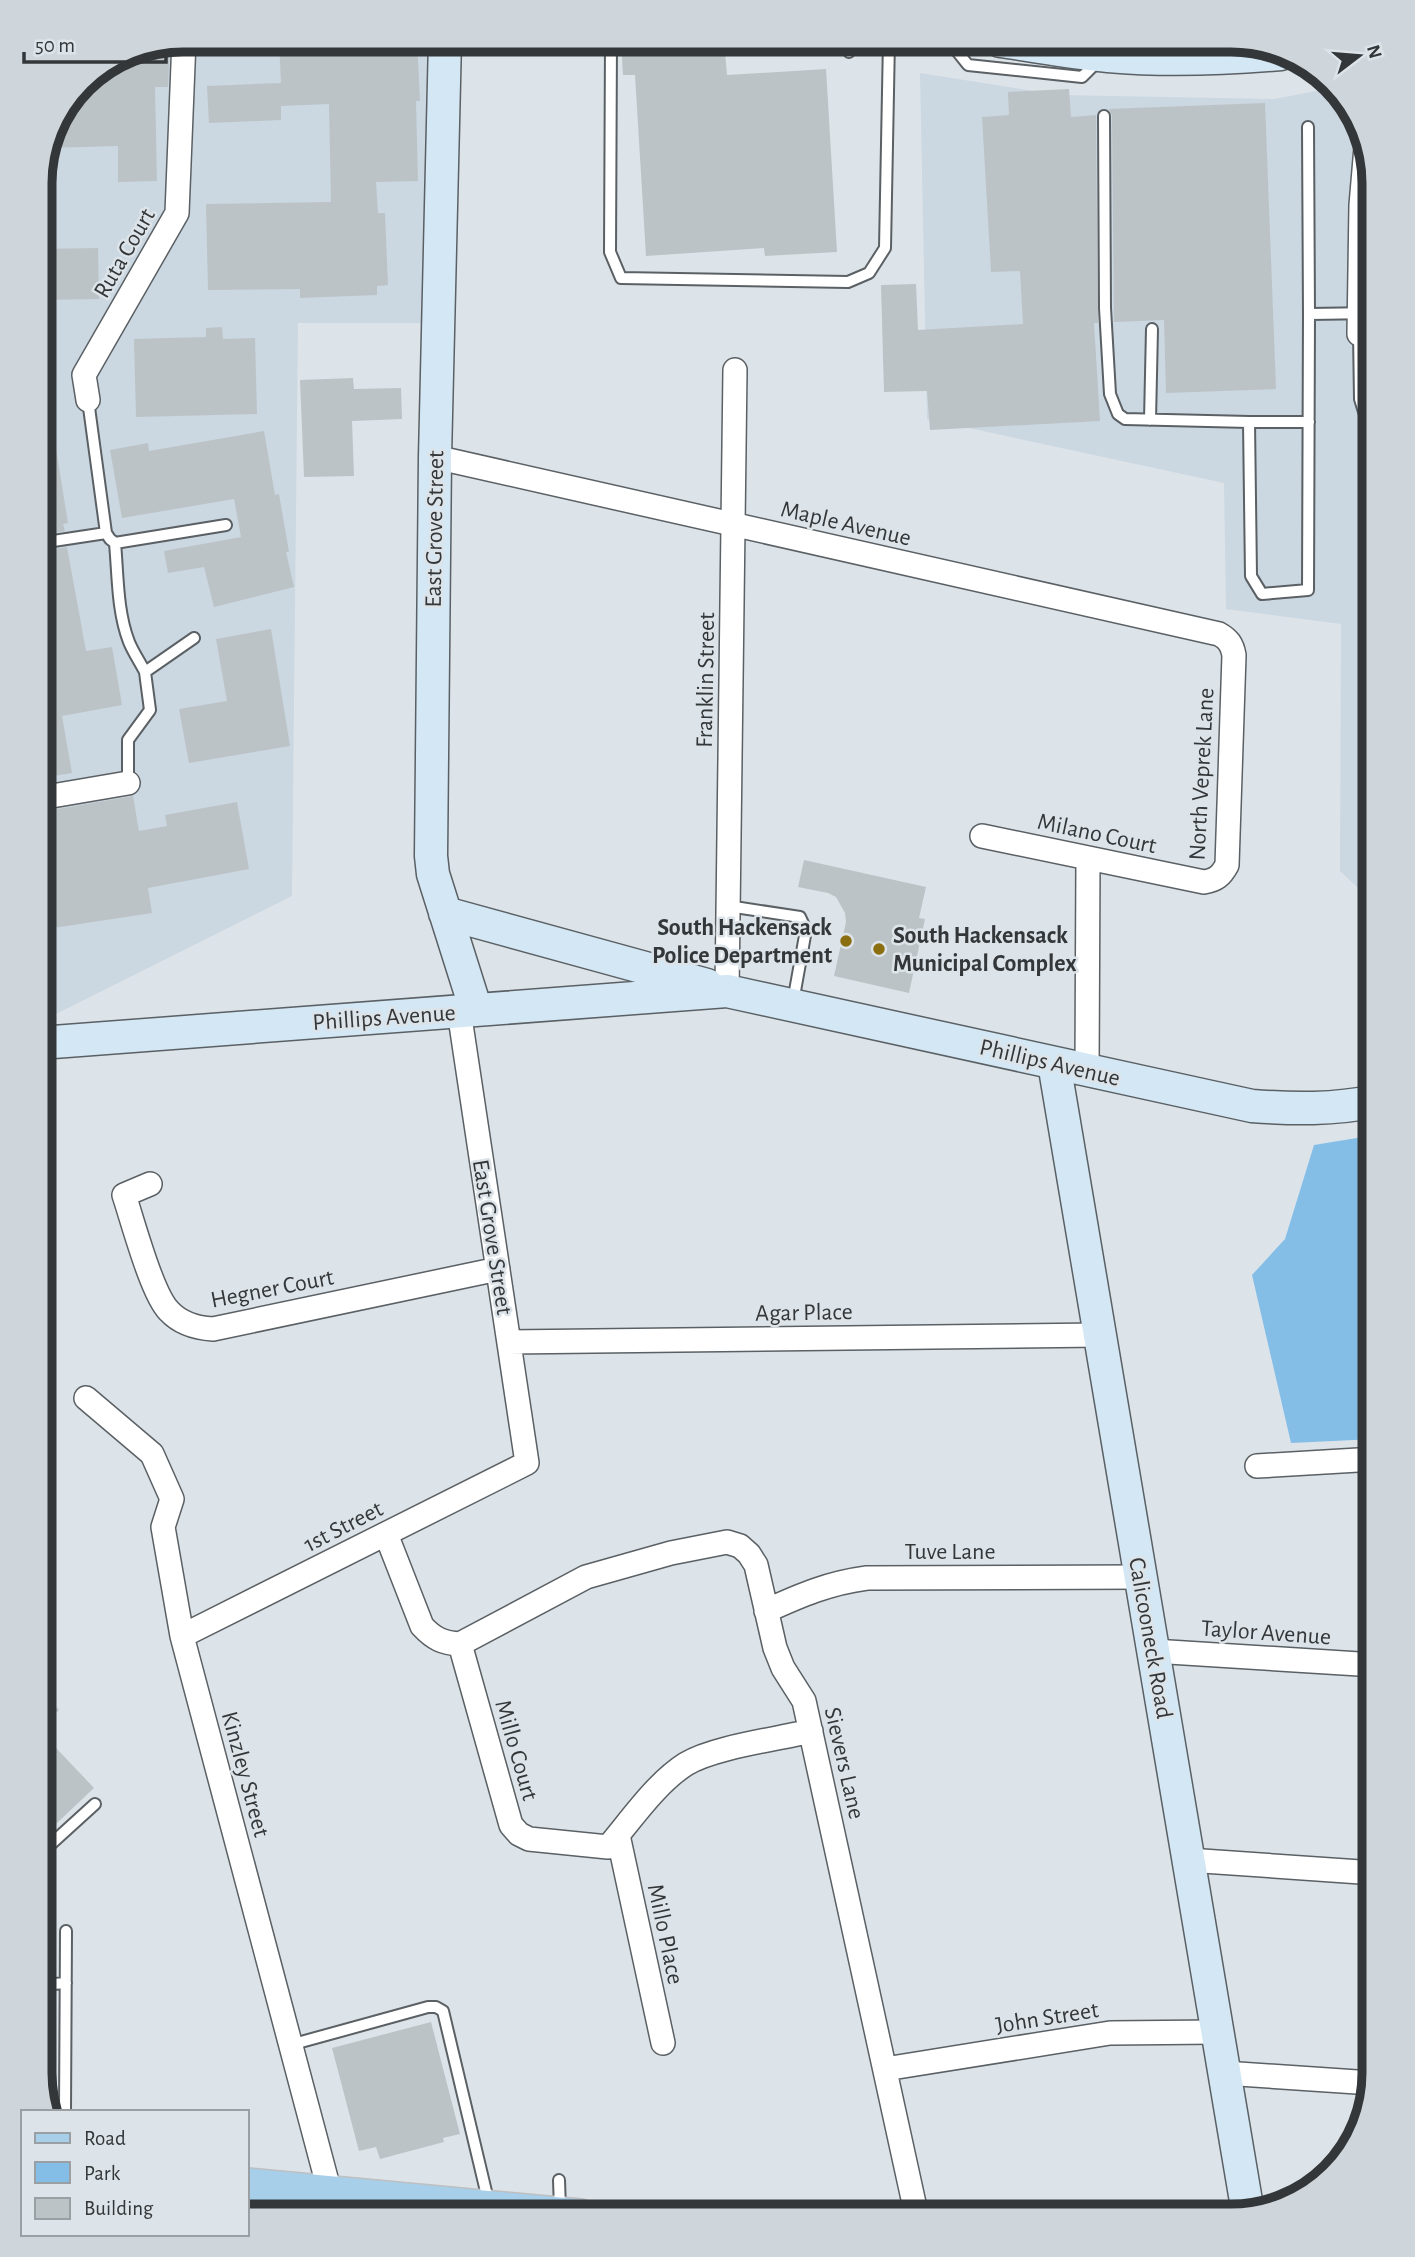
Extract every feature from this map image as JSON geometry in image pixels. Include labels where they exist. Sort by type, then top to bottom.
[{"type":"main road","points":[[248,2186],[423,2204]]},
{"type":"street","name":"Ruta Court","points":[[88,400],[84,375],[177,213],[184,52]]},
{"type":"street","name":"East Grove Street","points":[[445,52],[435,457],[430,856],[468,1011],[498,1269],[527,1463]]},
{"type":"street","points":[[1088,53],[1178,59],[1259,56]]},
{"type":"street","name":"Franklin Street","points":[[727,991],[735,370]]},
{"type":"street","name":"Maple Avenue","points":[[435,457],[1219,634],[1227,639],[1234,655]]},
{"type":"street","name":"North Veprek Lane","points":[[1202,881],[1214,880],[1222,874],[1227,865],[1234,655]]},
{"type":"street","points":[[53,796],[128,783]]},
{"type":"street","name":"Milano Court","points":[[982,836],[1202,881]]},
{"type":"street","points":[[1087,1071],[1088,858]]},
{"type":"street","name":"Phillips Avenue","points":[[445,913],[727,991],[1252,1106],[1296,1109],[1333,1108],[1362,1103]]},
{"type":"street","name":"Phillips Avenue","points":[[53,1042],[727,991]]},
{"type":"street","name":"Calicooneck Road","points":[[1054,1063],[1246,2203]]},
{"type":"street","name":"Hegner Court","points":[[150,1184],[124,1195],[158,1296],[168,1311],[181,1322],[197,1328],[213,1329],[498,1269]]},
{"type":"street","name":"Agar Place","points":[[509,1342],[1100,1335]]},
{"type":"street","name":"Kinzley Street","points":[[86,1398],[152,1454],[172,1499],[163,1527],[183,1636],[330,2193]]},
{"type":"street","points":[[1257,1466],[1362,1460]]},
{"type":"street","name":"1st Street","points":[[183,1636],[527,1463]]},
{"type":"street","points":[[386,1534],[422,1626],[432,1637],[444,1643],[460,1644]]},
{"type":"street","name":"Sievers Lane","points":[[460,1644],[586,1577],[718,1543],[727,1542],[740,1546],[749,1553],[756,1565],[775,1648],[783,1668],[804,1701],[914,2204]]},
{"type":"street","name":"Tuve Lane","points":[[766,1611],[813,1590],[842,1581],[867,1578],[1141,1577]]},
{"type":"street","name":"Millo Court","points":[[460,1644],[511,1825],[519,1834],[529,1839],[608,1847],[618,1835]]},
{"type":"street","name":"Taylor Avenue","points":[[1153,1651],[1362,1664]]},
{"type":"street","points":[[618,1835],[669,1776],[688,1763],[713,1753],[811,1731]]},
{"type":"street","name":"Millo Place","points":[[618,1835],[663,2043]]},
{"type":"street","points":[[1188,1860],[1362,1872]]},
{"type":"street","name":"John Street","points":[[885,2069],[1110,2033],[1217,2032]]},
{"type":"street","points":[[1224,2073],[1362,2082]]},
{"type":"lane","points":[[611,52],[610,253],[621,278],[848,282],[869,273],[885,248],[889,53]]},
{"type":"lane","points":[[958,53],[968,65],[1082,77],[1103,55]]},
{"type":"lane","points":[[1104,116],[1105,308],[1110,394],[1118,414],[1125,419],[1308,422]]},
{"type":"lane","points":[[1249,422],[1251,576],[1262,594],[1308,590],[1308,127]]},
{"type":"lane","points":[[1309,314],[1362,320]]},
{"type":"lane","points":[[1150,420],[1152,329]]},
{"type":"lane","points":[[1362,352],[1362,405]]},
{"type":"lane","points":[[88,400],[106,533],[110,539],[115,542],[226,525]]},
{"type":"lane","points":[[53,541],[106,533]]},
{"type":"lane","points":[[115,542],[124,626],[145,672],[150,710],[128,740],[128,783]]},
{"type":"lane","points":[[145,672],[194,638]]},
{"type":"lane","points":[[728,906],[800,917],[806,930],[792,1005]]},
{"type":"lane","points":[[52,1843],[95,1804]]},
{"type":"lane","points":[[65,2110],[66,1931]]},
{"type":"lane","points":[[52,1984],[66,1983]]},
{"type":"lane","points":[[290,2045],[428,2007],[443,2011],[489,2204]]},
{"type":"lane","points":[[551,2204],[559,2180]]},
{"type":"shaded area","points":[[184,52],[445,52],[446,323],[298,323],[292,896],[53,1016],[54,166],[59,141],[85,97],[118,70],[150,57]]},
{"type":"shaded area","points":[[920,73],[1059,95],[1274,99],[1323,90],[1353,133],[1361,166],[1362,184],[1362,892],[1340,871],[1341,624],[1226,609],[1224,483],[927,419]]},
{"type":"green space","points":[[1362,1137],[1362,1440],[1291,1443],[1252,1275],[1285,1239],[1314,1145]]},
{"type":"building","points":[[280,52],[418,52],[420,101],[416,101],[418,181],[376,182],[378,213],[385,213],[388,285],[377,286],[377,295],[300,298],[300,289],[208,290],[206,204],[331,202],[329,104],[281,106],[281,120],[209,123],[207,86],[281,83]]},
{"type":"building","points":[[622,52],[725,53],[727,75],[826,69],[837,252],[765,256],[764,248],[646,256],[635,75],[623,75]]},
{"type":"building","points":[[170,54],[168,87],[155,87],[157,181],[118,182],[118,146],[58,148],[75,111],[97,85],[133,62]]},
{"type":"building","points":[[1069,89],[1071,117],[1096,115],[1098,323],[1094,323],[1100,421],[930,430],[927,391],[884,392],[881,285],[916,284],[918,330],[1023,324],[1020,271],[991,272],[982,117],[1009,115],[1008,92]]},
{"type":"building","points":[[1265,103],[1276,389],[1166,393],[1164,320],[1114,322],[1112,116],[1109,109]]},
{"type":"building","points":[[98,248],[99,299],[53,300],[53,249]]},
{"type":"building","points":[[222,327],[223,339],[255,338],[257,414],[136,417],[134,339],[206,337],[206,328]]},
{"type":"building","points":[[353,378],[354,389],[401,388],[402,419],[352,421],[354,476],[304,477],[300,380]]},
{"type":"building","points":[[53,429],[68,523],[63,524],[65,531],[53,533]]},
{"type":"building","points":[[264,431],[275,495],[279,494],[289,552],[286,552],[294,587],[214,607],[204,567],[168,573],[164,551],[241,537],[234,499],[122,518],[110,450],[148,443],[149,451]]},
{"type":"building","points":[[67,547],[86,651],[112,647],[122,705],[62,716],[72,773],[53,776],[53,775],[53,549]]},
{"type":"building","points":[[271,629],[290,746],[189,763],[179,709],[227,701],[216,639]]},
{"type":"building","points":[[133,796],[139,831],[167,826],[165,815],[237,802],[249,869],[148,888],[152,913],[53,928],[53,810]]},
{"type":"building","name":"South Hackensack Municipal Complex","points":[[804,860],[926,887],[919,918],[925,919],[909,993],[834,976],[846,922],[845,913],[836,897],[798,887]]},
{"type":"building","points":[[52,1703],[59,1710],[52,1716]]},
{"type":"building","points":[[52,1744],[94,1788],[52,1828]]},
{"type":"building","points":[[431,2022],[460,2134],[443,2138],[444,2142],[380,2159],[376,2147],[359,2151],[332,2048]]},
{"type":"place","name":"South Hackensack Police Department","points":[[846,941]]},
{"type":"place","name":"South Hackensack Municipal Complex","points":[[879,949]]}]
